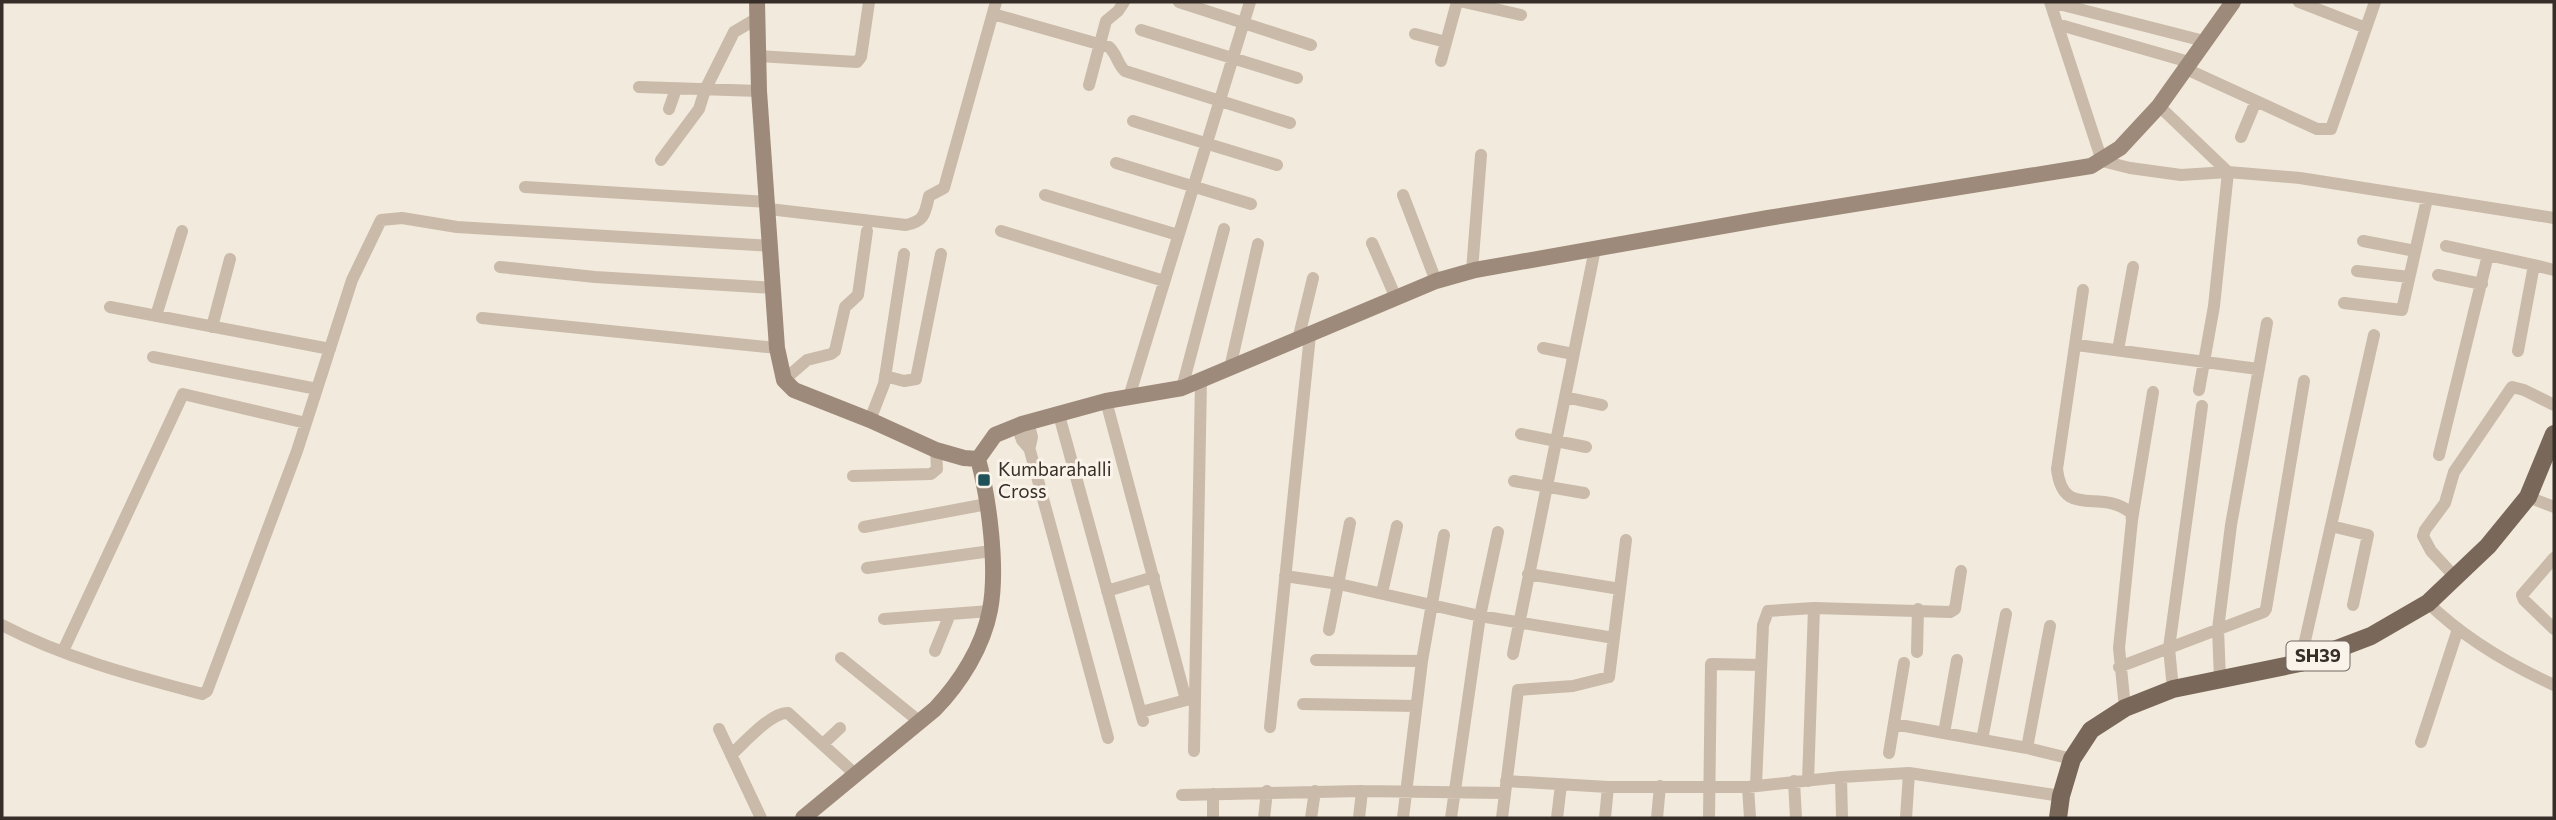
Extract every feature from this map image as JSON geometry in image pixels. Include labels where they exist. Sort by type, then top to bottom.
[{"type":"main road","name":"SH39","points":[[2058,818],[2061,796],[2072,760],[2091,730],[2125,708],[2173,689],[2300,663],[2371,636],[2428,603],[2488,546],[2528,497],[2554,434]]},
{"type":"street","points":[[757,2],[759,92],[777,348],[784,380],[794,390],[936,450],[978,459]]},
{"type":"street","points":[[757,56],[857,62],[861,57],[869,2]]},
{"type":"street","points":[[1089,85],[1106,20],[1118,11],[1124,2]]},
{"type":"street","points":[[1179,2],[1311,45]]},
{"type":"street","points":[[1129,397],[1250,2]]},
{"type":"street","points":[[1441,61],[1457,2]]},
{"type":"street","points":[[1464,2],[1521,15]]},
{"type":"street","points":[[2102,161],[2051,2],[2204,41]]},
{"type":"street","points":[[978,459],[995,435],[1023,424],[1106,401],[1182,388],[1436,281],[1472,271],[1768,218],[2091,166],[2120,148],[2159,106],[2233,2]]},
{"type":"street","points":[[2299,2],[2366,28]]},
{"type":"street","points":[[2057,24],[2187,65],[2317,129],[2331,129],[2375,2]]},
{"type":"street","points":[[525,187],[768,206],[906,225],[918,222],[923,217],[929,196],[944,188],[995,8],[1109,47],[1125,71],[1290,123]]},
{"type":"street","points":[[661,160],[699,109],[705,90],[734,32],[756,19]]},
{"type":"street","points":[[1141,30],[1297,78]]},
{"type":"street","points":[[1415,34],[1446,42]]},
{"type":"street","points":[[639,87],[759,92]]},
{"type":"street","points":[[669,108],[676,89]]},
{"type":"street","points":[[2241,137],[2256,101]]},
{"type":"street","points":[[2159,106],[2228,172]]},
{"type":"street","points":[[1133,121],[1277,166]]},
{"type":"street","points":[[1472,271],[1481,155]]},
{"type":"street","points":[[2102,161],[2181,175],[2228,172],[2300,178],[2554,218]]},
{"type":"street","points":[[1116,163],[1251,204]]},
{"type":"street","points":[[2199,390],[2214,306],[2228,172]]},
{"type":"street","points":[[1045,195],[1178,235]]},
{"type":"street","points":[[1403,195],[1436,281]]},
{"type":"street","points":[[2344,303],[2400,311],[2427,199]]},
{"type":"street","points":[[2,625],[122,673],[202,694],[207,691],[306,424],[352,279],[381,220],[389,217],[457,227],[771,246]]},
{"type":"street","points":[[1182,388],[1224,229]]},
{"type":"street","points":[[156,316],[182,231]]},
{"type":"street","points":[[784,380],[807,360],[835,351],[845,307],[858,295],[867,231]]},
{"type":"street","points":[[1001,231],[1164,281]]},
{"type":"street","points":[[2363,241],[2415,251]]},
{"type":"street","points":[[1372,243],[1396,298]]},
{"type":"street","points":[[1230,368],[1258,244]]},
{"type":"street","points":[[2446,246],[2554,270]]},
{"type":"street","points":[[1513,654],[1595,249]]},
{"type":"street","points":[[870,420],[885,376],[904,254]]},
{"type":"street","points":[[885,376],[904,381],[916,379],[940,254]]},
{"type":"street","points":[[2438,455],[2488,255]]},
{"type":"street","points":[[212,327],[230,259]]},
{"type":"street","points":[[2518,351],[2534,265]]},
{"type":"street","points":[[500,267],[595,277],[774,288]]},
{"type":"street","points":[[2118,350],[2133,267]]},
{"type":"street","points":[[2357,271],[2409,277]]},
{"type":"street","points":[[2438,275],[2482,284]]},
{"type":"street","points":[[1270,727],[1304,338],[1313,278]]},
{"type":"street","points":[[2083,290],[2057,469],[2059,485],[2071,498],[2125,508],[2131,513],[2132,520]]},
{"type":"street","points":[[110,307],[330,349]]},
{"type":"street","points":[[482,318],[777,348]]},
{"type":"street","points":[[2220,679],[2218,629],[2231,525],[2267,323]]},
{"type":"street","points":[[2300,663],[2374,335]]},
{"type":"street","points":[[2077,345],[2258,369]]},
{"type":"street","points":[[1543,348],[1573,354]]},
{"type":"street","points":[[153,356],[317,390]]},
{"type":"street","points":[[1194,751],[1190,699],[1201,380]]},
{"type":"street","points":[[2119,667],[2266,610],[2304,381]]},
{"type":"street","points":[[2455,577],[2431,551],[2423,536],[2445,502],[2454,472],[2512,387],[2554,405]]},
{"type":"street","points":[[2125,708],[2119,648],[2132,520],[2153,392]]},
{"type":"street","points":[[63,651],[183,394],[306,424]]},
{"type":"street","points":[[1564,397],[1602,405]]},
{"type":"street","points":[[1106,401],[1190,699]]},
{"type":"street","points":[[2173,689],[2169,648],[2202,406]]},
{"type":"street","points":[[1059,415],[1142,716],[1190,699]]},
{"type":"street","points":[[1023,424],[1022,440],[1029,447],[1108,738]]},
{"type":"street","points":[[1521,434],[1586,447]]},
{"type":"street","points":[[853,477],[931,474],[937,469],[936,450]]},
{"type":"street","points":[[803,818],[920,722],[952,691],[980,641],[990,611],[992,581],[987,504],[978,459]]},
{"type":"street","points":[[1514,481],[1584,493]]},
{"type":"street","points":[[2528,497],[2554,507]]},
{"type":"street","points":[[864,527],[987,504]]},
{"type":"street","points":[[1329,630],[1350,523]]},
{"type":"street","points":[[1382,593],[1397,526]]},
{"type":"street","points":[[2331,526],[2368,535],[2353,605]]},
{"type":"street","points":[[1451,818],[1480,616],[1498,532]]},
{"type":"street","points":[[1403,818],[1422,661],[1444,535]]},
{"type":"street","points":[[1502,818],[1518,690],[1573,686],[1608,678],[1626,540]]},
{"type":"street","points":[[867,568],[991,551]]},
{"type":"street","points":[[2554,558],[2522,595],[2554,629]]},
{"type":"street","points":[[1750,818],[1763,625],[1768,611],[1814,608],[1950,612],[1955,609],[1961,571]]},
{"type":"street","points":[[1528,574],[1620,589]]},
{"type":"street","points":[[1285,576],[1339,584],[1480,616],[1614,638]]},
{"type":"street","points":[[1107,591],[1154,577]]},
{"type":"street","points":[[2428,603],[2458,629],[2518,668],[2554,685]]},
{"type":"street","points":[[1808,781],[1814,608]]},
{"type":"street","points":[[1917,653],[1918,609]]},
{"type":"street","points":[[884,619],[990,611]]},
{"type":"street","points":[[935,651],[950,614]]},
{"type":"street","points":[[1982,740],[2006,614]]},
{"type":"street","points":[[2027,748],[2050,626]]},
{"type":"street","points":[[2421,742],[2458,629]]},
{"type":"street","points":[[841,658],[920,722]]},
{"type":"street","points":[[1316,660],[1422,661]]},
{"type":"street","points":[[1944,733],[1957,660]]},
{"type":"street","points":[[1889,753],[1904,663]]},
{"type":"street","points":[[1709,818],[1711,664],[1761,665]]},
{"type":"street","points":[[1303,704],[1416,706]]},
{"type":"street","points":[[731,755],[782,712],[788,713],[855,774]]},
{"type":"street","points":[[1894,724],[2027,748],[2072,760]]},
{"type":"street","points":[[823,744],[840,728]]},
{"type":"street","points":[[719,729],[761,818]]},
{"type":"street","points":[[1182,795],[1315,791],[1454,793],[1505,787],[1561,785],[1752,786],[1909,773],[2061,796]]},
{"type":"street","points":[[1906,818],[1909,773]]},
{"type":"street","points":[[1840,777],[1842,818]]},
{"type":"street","points":[[1794,781],[1796,818]]},
{"type":"street","points":[[1558,818],[1561,785]]},
{"type":"street","points":[[1657,818],[1660,786]]},
{"type":"street","points":[[1605,818],[1608,787]]},
{"type":"street","points":[[1311,818],[1315,791]]},
{"type":"street","points":[[1359,818],[1362,791]]},
{"type":"street","points":[[1264,818],[1267,792]]},
{"type":"street","points":[[1213,794],[1213,818]]},
{"type":"place","name":"Kumbarahalli Cross","points":[[984,480]]}]
